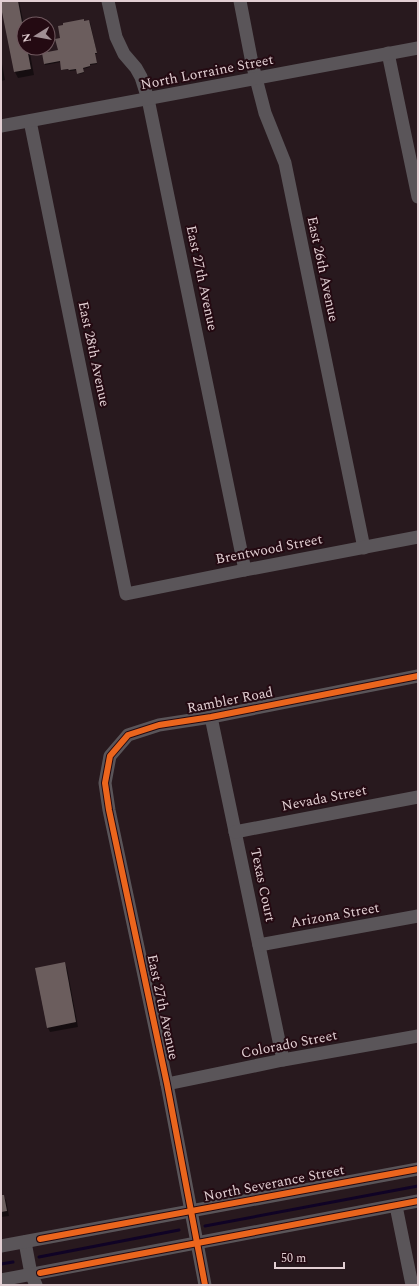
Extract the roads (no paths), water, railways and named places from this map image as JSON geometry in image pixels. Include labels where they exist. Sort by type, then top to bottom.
[{"type":"street","name":"East 27th Avenue","points":[[108,1],[118,41],[124,54],[136,68],[141,77],[148,99],[245,570]]},
{"type":"street","name":"East 26th Avenue","points":[[240,1],[256,79],[265,113],[285,163],[364,548]]},
{"type":"street","name":"North Lorraine Street","points":[[1,126],[418,48]]},
{"type":"street","points":[[388,53],[418,197]]},
{"type":"street","name":"East 28th Avenue","points":[[30,121],[126,594]]},
{"type":"street","name":"Brentwood Street","points":[[126,594],[418,537]]},
{"type":"street","name":"Rambler Road","points":[[109,810],[104,784],[110,756],[128,735],[159,725],[211,717],[418,676]]},
{"type":"street","name":"Texas Court","points":[[211,717],[283,1060]]},
{"type":"street","name":"Nevada Street","points":[[235,832],[418,797]]},
{"type":"street","name":"East 27th Avenue","points":[[109,810],[167,1084],[205,1285]]},
{"type":"street","name":"Arizona Street","points":[[259,945],[418,916]]},
{"type":"street","name":"Colorado Street","points":[[167,1084],[283,1060],[418,1036]]},
{"type":"street","name":"North Severance Street","points":[[1,1246],[418,1168]]},
{"type":"street","points":[[1,1280],[32,1281],[197,1243],[418,1201]]},
{"type":"street","points":[[396,1206],[412,1285]]},
{"type":"street","points":[[25,1242],[32,1281]]},
{"type":"waterway","points":[[205,1226],[418,1186]]},
{"type":"waterway","points":[[39,1257],[179,1230]]},
{"type":"waterway","points":[[1,1264],[13,1262]]}]
